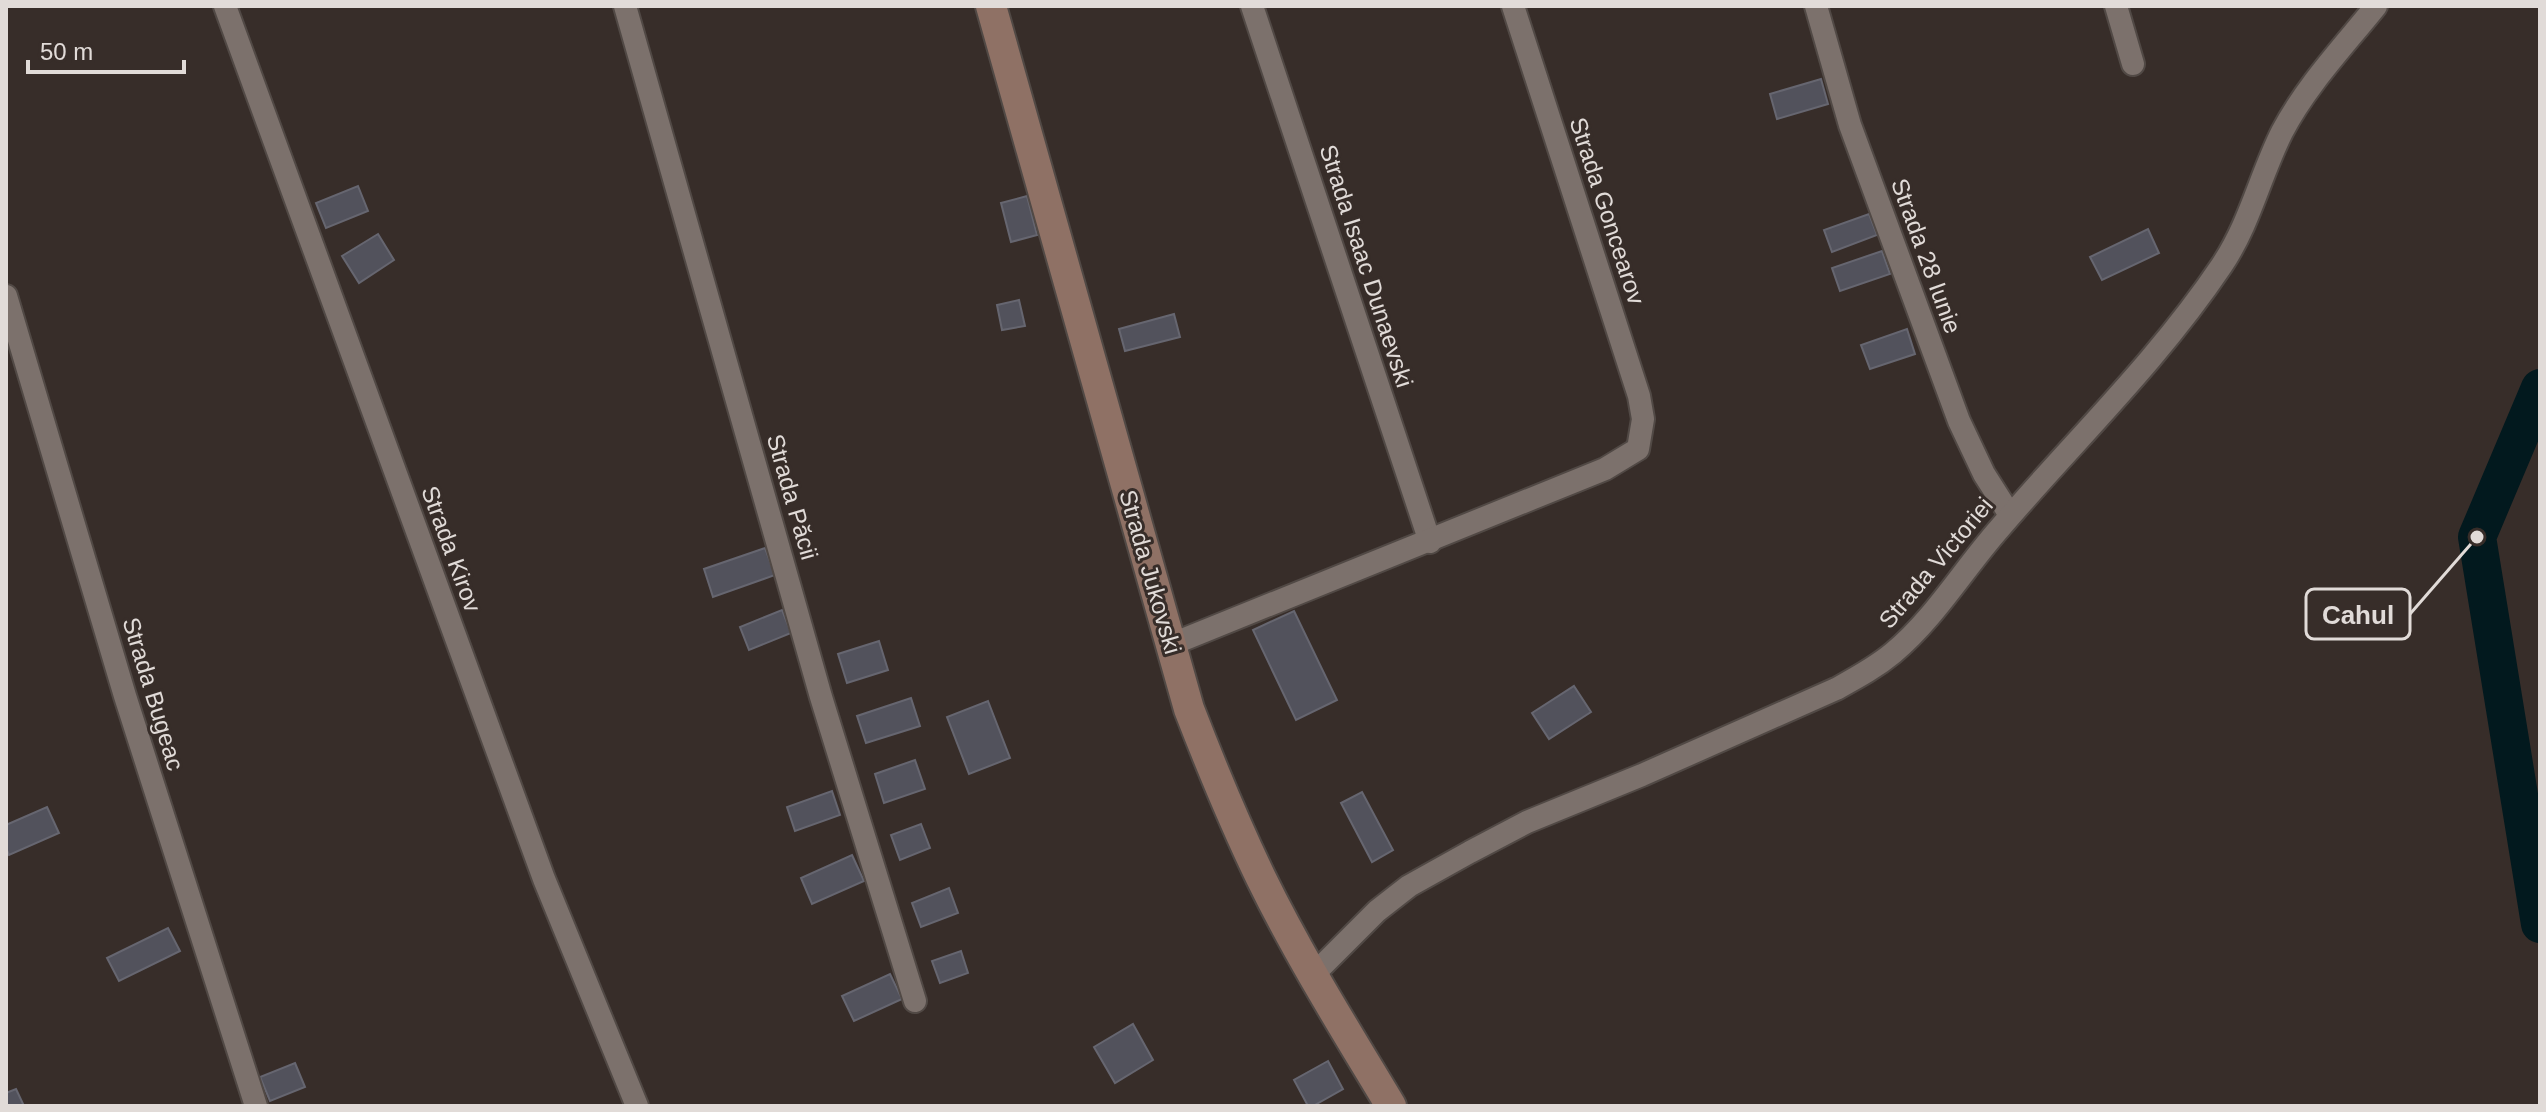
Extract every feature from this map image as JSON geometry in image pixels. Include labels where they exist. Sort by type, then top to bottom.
[{"type":"main road","name":"Strada Jukovski","points":[[991,6],[1189,709],[1262,880],[1313,975],[1391,1106]]},
{"type":"street","name":"Strada Kirov","points":[[225,6],[544,879],[637,1106]]},
{"type":"street","name":"Strada Păcii","points":[[625,6],[821,697],[915,1001]]},
{"type":"street","name":"Strada Isaac Dunaevski","points":[[1252,6],[1430,542]]},
{"type":"street","name":"Strada Goncearov","points":[[1430,542],[1605,469],[1638,449],[1642,433],[1639,396],[1513,6]]},
{"type":"street","name":"Strada 28 Iunie","points":[[1816,6],[1850,125],[1959,421],[1984,474],[2010,515]]},
{"type":"street","points":[[2116,6],[2133,64]]},
{"type":"street","name":"Strada Victoriei","points":[[1313,975],[1377,911],[1409,886],[1470,852],[1527,822],[1725,739],[1866,673],[1893,653],[1921,627],[2010,515],[2168,340],[2225,261],[2300,99],[2376,6]]},
{"type":"street","name":"Strada Bugeac","points":[[6,296],[125,696],[256,1106]]},
{"type":"street","points":[[1170,645],[1430,542]]},
{"type":"building","points":[[1821,79],[1828,104],[1777,119],[1770,94]]},
{"type":"building","points":[[358,186],[368,211],[326,228],[316,203]]},
{"type":"building","points":[[1027,196],[1037,235],[1011,242],[1001,203]]},
{"type":"building","points":[[1869,214],[1877,235],[1832,252],[1824,230]]},
{"type":"building","points":[[2148,229],[2159,253],[2102,280],[2090,257]]},
{"type":"building","points":[[378,234],[394,260],[359,283],[342,256]]},
{"type":"building","points":[[1882,251],[1890,274],[1840,291],[1832,268]]},
{"type":"building","points":[[1019,300],[1025,326],[1002,330],[997,305]]},
{"type":"building","points":[[1174,314],[1180,337],[1125,351],[1119,329]]},
{"type":"building","points":[[1907,329],[1915,354],[1870,369],[1861,345]]},
{"type":"building","points":[[765,548],[775,575],[713,597],[704,569]]},
{"type":"building","points":[[782,610],[791,633],[749,650],[740,627]]},
{"type":"building","points":[[1294,611],[1337,700],[1296,720],[1253,630]]},
{"type":"building","points":[[879,641],[888,670],[847,683],[838,654]]},
{"type":"building","points":[[1574,686],[1591,712],[1549,739],[1532,713]]},
{"type":"building","points":[[911,698],[920,726],[866,743],[857,716]]},
{"type":"building","points":[[988,701],[1010,758],[969,774],[947,717]]},
{"type":"building","points":[[915,760],[925,789],[884,803],[875,774]]},
{"type":"building","points":[[832,791],[840,815],[795,831],[787,807]]},
{"type":"building","points":[[1362,792],[1393,850],[1372,862],[1341,803]]},
{"type":"building","points":[[47,807],[59,833],[9,855],[6,825]]},
{"type":"building","points":[[921,824],[930,848],[900,860],[891,835]]},
{"type":"building","points":[[852,855],[864,881],[812,904],[801,878]]},
{"type":"building","points":[[949,888],[958,913],[921,927],[912,903]]},
{"type":"building","points":[[168,928],[180,951],[119,981],[107,958]]},
{"type":"building","points":[[961,951],[968,973],[940,983],[932,961]]},
{"type":"building","points":[[890,974],[902,999],[854,1021],[842,996]]},
{"type":"building","points":[[1133,1024],[1153,1060],[1115,1083],[1094,1047]]},
{"type":"building","points":[[1328,1061],[1343,1089],[1308,1106],[1294,1080]]},
{"type":"building","points":[[295,1063],[305,1087],[270,1101],[260,1077]]},
{"type":"building","points":[[16,1089],[24,1106],[6,1106],[6,1093]]},
{"type":"waterway","points":[[2540,388],[2477,537],[2540,924]]},
{"type":"place","name":"Cahul","points":[[2477,537]]}]
